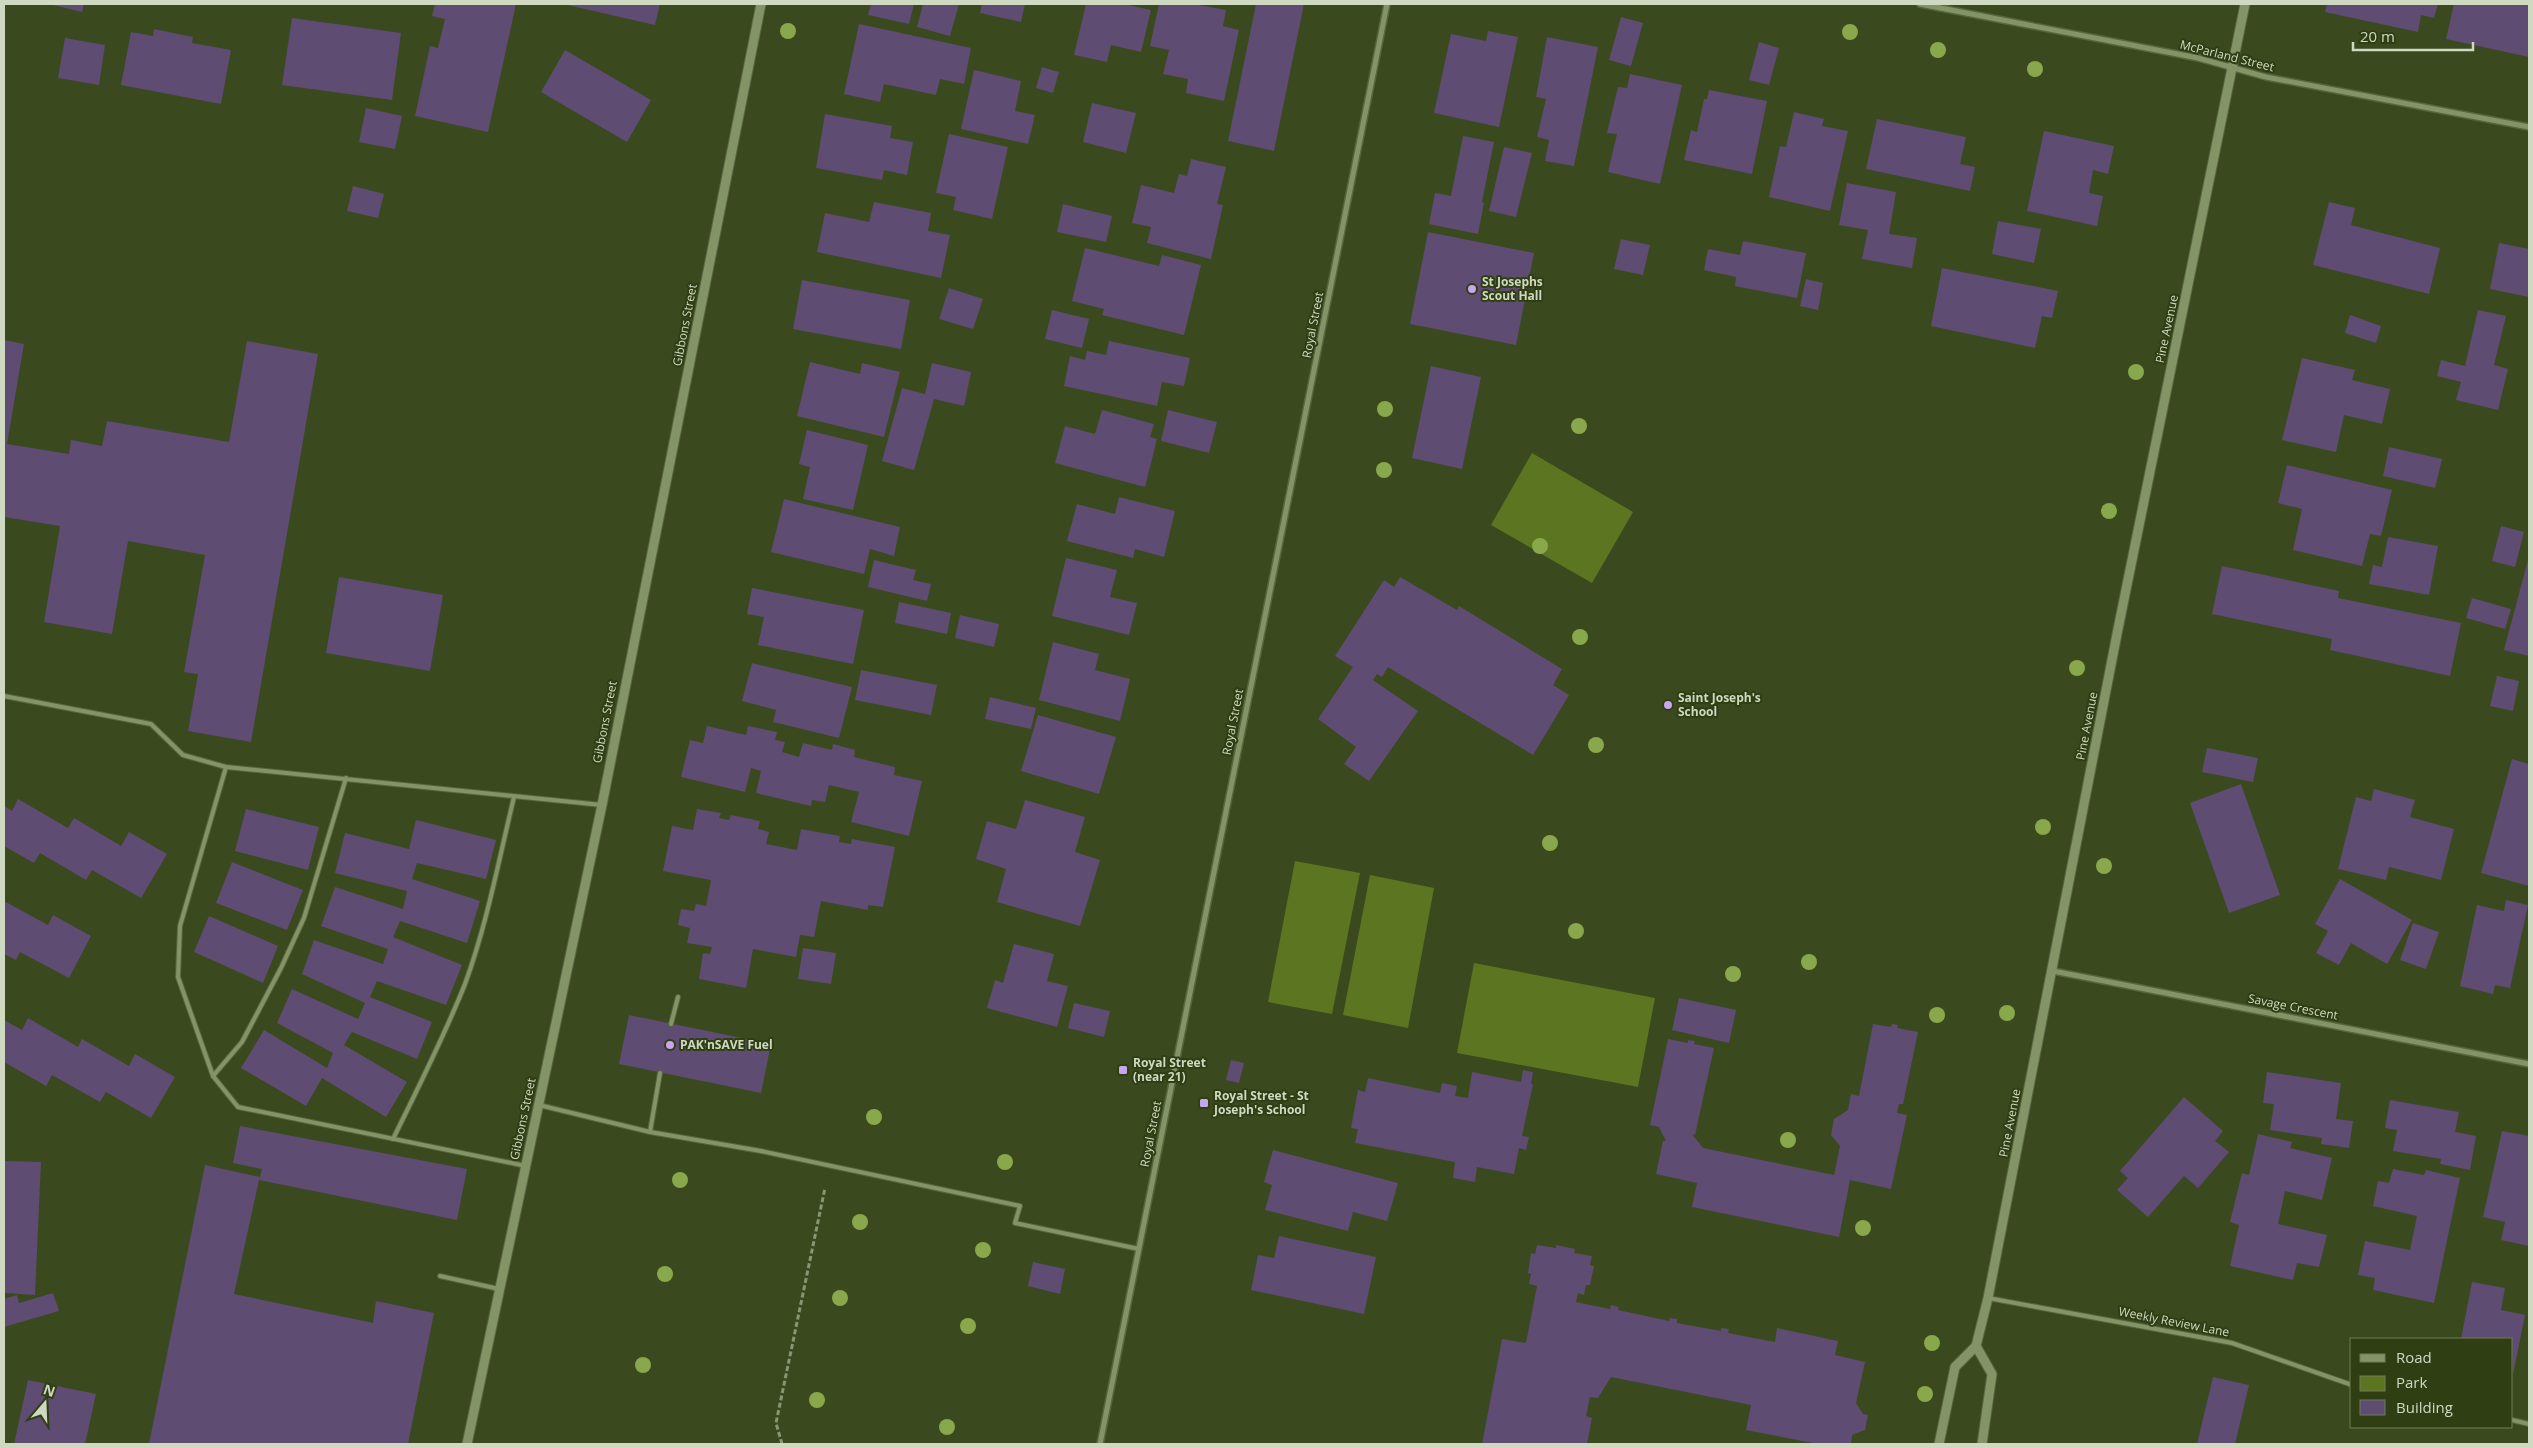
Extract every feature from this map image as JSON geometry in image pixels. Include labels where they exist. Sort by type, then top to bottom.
[{"type":"street","name":"Gibbons Street","points":[[467,1444],[602,805],[761,4]]},
{"type":"street","name":"Royal Street","points":[[1100,1444],[1387,4]]},
{"type":"street","name":"McParland Street","points":[[1920,4],[2198,58],[2266,77],[2529,127]]},
{"type":"street","name":"Pine Avenue","points":[[1976,1346],[1988,1298],[2117,634],[2246,4]]},
{"type":"street","name":"Savage Crescent","points":[[2053,971],[2529,1064]]},
{"type":"street","points":[[1939,1444],[1955,1367],[1976,1346],[1992,1374],[1982,1444]]},
{"type":"lane","points":[[4,696],[151,724],[183,755],[226,767],[602,805]]},
{"type":"lane","points":[[226,767],[180,926],[178,976],[213,1076],[238,1107],[526,1166]]},
{"type":"lane","points":[[213,1076],[242,1042],[281,968],[304,918],[346,778]]},
{"type":"lane","points":[[393,1139],[438,1048],[465,983],[480,936],[514,797]]},
{"type":"lane","points":[[671,1024],[678,997]]},
{"type":"lane","points":[[650,1132],[660,1072]]},
{"type":"lane","points":[[539,1105],[650,1132],[829,1166],[1020,1206],[1015,1223],[1139,1249]]},
{"type":"lane","points":[[440,1276],[500,1290]]},
{"type":"lane","name":"Weekly Review Lane","points":[[1988,1298],[2232,1344],[2350,1384]]},
{"type":"lane","points":[[2513,1420],[2529,1424]]},
{"type":"path","points":[[782,1444],[776,1423],[829,1166]]},
{"type":"green space","points":[[1532,453],[1633,512],[1592,583],[1491,525]]},
{"type":"green space","points":[[1295,861],[1360,873],[1332,1014],[1268,1002]]},
{"type":"green space","points":[[1370,875],[1434,888],[1408,1028],[1343,1015]]},
{"type":"green space","points":[[1474,963],[1655,998],[1638,1087],[1457,1053]]},
{"type":"building","points":[[49,4],[84,4],[82,12]]},
{"type":"building","points":[[435,4],[516,4],[488,132],[415,116],[430,46],[438,48],[445,19],[432,16]]},
{"type":"building","points":[[563,4],[660,4],[655,25]]},
{"type":"building","points":[[871,4],[914,4],[909,24],[868,15]]},
{"type":"building","points":[[923,4],[959,4],[950,36],[917,27]]},
{"type":"building","points":[[982,4],[1025,4],[1021,22],[980,13]]},
{"type":"building","points":[[1086,4],[1123,4],[1151,10],[1141,52],[1111,45],[1107,62],[1074,55]]},
{"type":"building","points":[[1159,4],[1193,4],[1226,10],[1223,26],[1239,30],[1224,101],[1186,93],[1188,79],[1163,74],[1169,50],[1150,46]]},
{"type":"building","points":[[1256,4],[1304,4],[1274,151],[1228,141]]},
{"type":"building","points":[[2327,4],[2438,4],[2434,18],[2421,15],[2418,32],[2325,12]]},
{"type":"building","points":[[2454,4],[2529,4],[2529,57],[2446,39]]},
{"type":"building","points":[[1621,17],[1643,23],[1631,66],[1609,60]]},
{"type":"building","points":[[292,18],[401,33],[392,100],[282,85]]},
{"type":"building","points":[[859,24],[971,48],[964,84],[940,79],[936,95],[884,84],[880,102],[844,94]]},
{"type":"building","points":[[154,29],[193,37],[192,43],[231,50],[221,104],[121,85],[131,32],[153,36]]},
{"type":"building","points":[[1488,31],[1518,37],[1499,127],[1434,113],[1451,34],[1486,41]]},
{"type":"building","points":[[1547,37],[1598,47],[1574,166],[1545,161],[1549,140],[1537,137],[1546,99],[1536,97]]},
{"type":"building","points":[[65,38],[105,45],[99,85],[58,78]]},
{"type":"building","points":[[1759,42],[1779,48],[1769,85],[1749,80]]},
{"type":"building","points":[[565,50],[651,100],[627,142],[541,92]]},
{"type":"building","points":[[1042,67],[1059,72],[1053,93],[1036,88]]},
{"type":"building","points":[[974,70],[1021,81],[1015,111],[1035,115],[1028,144],[961,129]]},
{"type":"building","points":[[1630,74],[1682,85],[1660,184],[1608,172],[1617,134],[1607,133],[1618,87],[1627,88]]},
{"type":"building","points":[[1709,90],[1767,101],[1752,174],[1684,160],[1691,130],[1697,132],[1704,99],[1707,99]]},
{"type":"building","points":[[1092,103],[1136,113],[1126,153],[1083,142]]},
{"type":"building","points":[[366,108],[402,116],[395,149],[359,142]]},
{"type":"building","points":[[1794,112],[1824,119],[1822,126],[1848,131],[1830,211],[1769,197],[1780,146],[1786,147]]},
{"type":"building","points":[[825,114],[892,126],[890,138],[913,142],[907,175],[884,170],[882,180],[816,168]]},
{"type":"building","points":[[1877,119],[1966,137],[1960,164],[1975,167],[1970,191],[1866,169]]},
{"type":"building","points":[[2044,131],[2114,146],[2108,174],[2093,170],[2089,193],[2103,196],[2097,226],[2027,211]]},
{"type":"building","points":[[949,134],[1008,147],[992,219],[953,210],[956,197],[936,193]]},
{"type":"building","points":[[1463,136],[1494,142],[1482,202],[1484,203],[1478,234],[1429,224],[1435,193],[1451,196]]},
{"type":"building","points":[[1504,147],[1532,153],[1516,217],[1489,211]]},
{"type":"building","points":[[1191,159],[1226,167],[1217,204],[1223,205],[1211,259],[1147,243],[1151,227],[1132,223],[1141,185],[1174,193],[1179,174],[1187,176]]},
{"type":"building","points":[[1847,183],[1896,192],[1889,234],[1917,238],[1912,268],[1862,259],[1868,230],[1839,225]]},
{"type":"building","points":[[353,186],[384,194],[378,218],[347,211]]},
{"type":"building","points":[[874,202],[931,213],[928,231],[950,235],[941,278],[817,252],[825,213],[869,222]]},
{"type":"building","points":[[2329,202],[2355,208],[2351,225],[2440,248],[2429,294],[2313,265]]},
{"type":"building","points":[[1063,204],[1112,216],[1106,242],[1057,232]]},
{"type":"building","points":[[1998,221],[2041,229],[2034,263],[1992,254]]},
{"type":"building","name":"St Josephs Scout Hall","points":[[1428,232],[1534,253],[1516,345],[1410,324]]},
{"type":"building","points":[[1621,239],[1650,245],[1643,275],[1614,269]]},
{"type":"building","points":[[1743,241],[1806,253],[1797,298],[1735,286],[1736,277],[1704,270],[1708,249],[1740,255]]},
{"type":"building","points":[[2499,243],[2529,249],[2529,297],[2490,289]]},
{"type":"building","points":[[1085,248],[1159,266],[1162,255],[1201,265],[1184,335],[1102,315],[1104,309],[1072,301]]},
{"type":"building","points":[[1942,268],[2058,291],[2052,318],[2042,316],[2035,348],[1931,326]]},
{"type":"building","points":[[1806,279],[1823,283],[1818,310],[1800,306]]},
{"type":"building","points":[[802,280],[910,300],[901,349],[793,329]]},
{"type":"building","points":[[949,288],[983,299],[973,329],[939,319]]},
{"type":"building","points":[[1052,310],[1089,319],[1082,348],[1045,339]]},
{"type":"building","points":[[2478,310],[2506,316],[2494,365],[2508,369],[2498,410],[2456,400],[2461,382],[2437,376],[2441,360],[2465,366]]},
{"type":"building","points":[[2350,315],[2381,326],[2376,343],[2345,333]]},
{"type":"building","points":[[4,340],[24,344],[7,444],[69,454],[71,440],[102,446],[107,421],[229,442],[247,341],[318,354],[251,742],[188,731],[198,674],[184,672],[205,555],[128,541],[112,634],[44,622],[60,526],[4,517]]},
{"type":"building","points":[[1109,341],[1190,358],[1184,386],[1162,382],[1157,406],[1064,386],[1070,356],[1085,360],[1087,351],[1106,355]]},
{"type":"building","points":[[2302,358],[2355,370],[2352,380],[2390,389],[2382,424],[2344,415],[2336,452],[2282,440]]},
{"type":"building","points":[[810,362],[860,374],[862,363],[900,372],[884,437],[797,416]]},
{"type":"building","points":[[932,363],[971,372],[964,406],[934,399],[914,470],[882,461],[902,388],[925,394]]},
{"type":"building","points":[[1431,366],[1481,377],[1462,469],[1412,458]]},
{"type":"building","points":[[1102,410],[1154,424],[1150,437],[1157,439],[1145,487],[1055,463],[1065,426],[1095,434]]},
{"type":"building","points":[[1168,410],[1217,422],[1209,453],[1161,441]]},
{"type":"building","points":[[807,430],[868,445],[853,510],[803,499],[810,467],[799,464]]},
{"type":"building","points":[[2389,447],[2442,459],[2435,488],[2383,476]]},
{"type":"building","points":[[2287,465],[2392,490],[2381,536],[2370,534],[2362,566],[2293,550],[2302,509],[2278,503]]},
{"type":"building","points":[[1119,497],[1175,511],[1164,557],[1135,549],[1133,558],[1067,541],[1077,504],[1115,514]]},
{"type":"building","points":[[784,499],[900,527],[894,556],[870,549],[864,574],[771,552]]},
{"type":"building","points":[[2501,526],[2524,532],[2515,567],[2492,561]]},
{"type":"building","points":[[2388,537],[2438,546],[2429,595],[2369,584],[2373,565],[2382,567]]},
{"type":"building","points":[[2529,556],[2529,656],[2504,650]]},
{"type":"building","points":[[1066,558],[1117,570],[1110,597],[1137,603],[1129,635],[1052,616]]},
{"type":"building","points":[[874,560],[916,570],[913,580],[931,584],[927,601],[868,587]]},
{"type":"building","points":[[2222,566],[2339,591],[2338,598],[2461,623],[2450,676],[2330,650],[2332,639],[2212,614]]},
{"type":"building","points":[[339,577],[443,595],[430,671],[326,653]]},
{"type":"building","points":[[1400,577],[1457,610],[1459,606],[1562,669],[1553,685],[1569,695],[1533,755],[1388,667],[1382,677],[1377,674],[1373,680],[1418,711],[1369,781],[1344,764],[1356,747],[1318,719],[1353,667],[1335,656],[1384,580],[1394,587]]},
{"type":"building","points":[[752,588],[864,610],[853,664],[758,645],[764,617],[747,614]]},
{"type":"building","points":[[2472,598],[2511,609],[2505,629],[2466,618]]},
{"type":"building","points":[[899,602],[951,613],[947,634],[895,623]]},
{"type":"building","points":[[960,615],[999,624],[994,647],[955,638]]},
{"type":"building","points":[[1053,642],[1099,654],[1095,670],[1130,679],[1120,721],[1039,700]]},
{"type":"building","points":[[752,663],[852,687],[839,738],[773,722],[776,710],[742,701]]},
{"type":"building","points":[[861,670],[937,685],[931,715],[855,700]]},
{"type":"building","points":[[2497,676],[2519,681],[2513,711],[2490,706]]},
{"type":"building","points":[[990,697],[1036,708],[1031,729],[985,719]]},
{"type":"building","points":[[1038,715],[1116,737],[1099,794],[1021,771]]},
{"type":"building","points":[[707,726],[746,735],[748,726],[777,732],[775,740],[785,742],[782,752],[799,757],[803,743],[832,750],[833,744],[855,750],[854,757],[895,767],[894,775],[922,781],[909,836],[851,822],[859,792],[829,785],[825,802],[812,800],[811,806],[756,793],[761,771],[751,768],[745,792],[681,777],[690,740],[703,743]]},
{"type":"building","points":[[2207,748],[2258,758],[2253,782],[2202,772]]},
{"type":"building","points":[[2512,759],[2529,764],[2529,886],[2481,873]]},
{"type":"building","points":[[2241,784],[2280,895],[2229,913],[2190,803]]},
{"type":"building","points":[[2374,789],[2415,800],[2410,817],[2454,829],[2441,880],[2389,867],[2386,880],[2338,869],[2356,797],[2371,801]]},
{"type":"building","points":[[18,799],[68,828],[74,818],[121,846],[129,832],[167,854],[141,898],[92,870],[86,880],[40,853],[34,863],[4,846],[4,806],[12,811]]},
{"type":"building","points":[[1025,800],[1085,817],[1075,852],[1100,860],[1080,926],[997,902],[1006,869],[976,859],[987,821],[1016,829]]},
{"type":"building","points":[[246,809],[319,827],[308,870],[235,851]]},
{"type":"building","points":[[697,809],[721,813],[719,818],[729,820],[731,815],[760,821],[758,829],[769,832],[766,844],[797,850],[801,829],[840,836],[839,842],[851,844],[852,839],[895,847],[883,907],[868,905],[868,910],[821,901],[814,937],[800,935],[796,957],[753,949],[746,988],[699,979],[703,953],[710,954],[712,947],[687,943],[690,928],[678,925],[681,909],[694,911],[696,904],[706,906],[711,880],[663,871],[672,826],[693,830]]},
{"type":"building","points":[[416,820],[496,840],[486,879],[417,863],[412,879],[480,901],[467,943],[400,921],[393,937],[462,965],[446,1005],[377,981],[370,997],[432,1022],[417,1059],[352,1032],[344,1045],[407,1082],[386,1117],[322,1078],[306,1106],[241,1068],[264,1030],[327,1068],[333,1053],[277,1023],[292,989],[358,1019],[365,1003],[302,974],[314,940],[383,964],[388,949],[321,926],[335,887],[403,909],[407,891],[335,873],[345,833],[409,849]]},
{"type":"building","points":[[232,862],[303,890],[287,930],[216,903]]},
{"type":"building","points":[[2340,879],[2412,920],[2387,964],[2351,943],[2339,965],[2316,953],[2328,931],[2315,924]]},
{"type":"building","points":[[2506,900],[2528,905],[2510,988],[2495,985],[2493,994],[2460,986],[2477,905],[2504,911]]},
{"type":"building","points":[[4,901],[48,925],[53,915],[91,936],[69,978],[20,952],[16,960],[4,954]]},
{"type":"building","points":[[209,916],[278,946],[263,983],[194,952]]},
{"type":"building","points":[[2413,923],[2439,932],[2426,969],[2400,960]]},
{"type":"building","points":[[1014,944],[1054,954],[1047,981],[1068,986],[1057,1027],[987,1008],[995,980],[1003,983]]},
{"type":"building","points":[[803,948],[836,953],[831,984],[798,979]]},
{"type":"building","points":[[1679,998],[1736,1010],[1729,1043],[1672,1030]]},
{"type":"building","points":[[1074,1003],[1110,1011],[1104,1037],[1068,1028]]},
{"type":"building","points":[[629,1015],[771,1044],[761,1093],[619,1064]]},
{"type":"building","points":[[28,1018],[78,1047],[82,1039],[129,1066],[135,1054],[175,1077],[151,1118],[106,1092],[100,1102],[52,1075],[46,1086],[4,1062],[4,1020],[22,1030]]},
{"type":"building","points":[[1873,1024],[1891,1027],[1892,1024],[1898,1025],[1897,1028],[1918,1032],[1903,1104],[1899,1104],[1897,1113],[1907,1115],[1891,1189],[1850,1180],[1839,1237],[1692,1207],[1697,1183],[1656,1174],[1663,1141],[1666,1141],[1659,1127],[1650,1125],[1668,1039],[1688,1043],[1688,1040],[1695,1041],[1694,1044],[1714,1048],[1695,1135],[1692,1134],[1703,1148],[1834,1175],[1840,1146],[1831,1135],[1834,1119],[1848,1110],[1851,1094],[1859,1096]]},
{"type":"building","points":[[1231,1060],[1244,1063],[1239,1083],[1226,1080]]},
{"type":"building","points":[[1523,1070],[1533,1072],[1531,1084],[1533,1084],[1522,1136],[1529,1137],[1526,1150],[1519,1148],[1514,1174],[1477,1167],[1475,1182],[1453,1178],[1455,1162],[1355,1143],[1358,1129],[1351,1128],[1358,1090],[1365,1092],[1368,1078],[1440,1093],[1442,1083],[1457,1086],[1455,1096],[1468,1098],[1472,1072],[1521,1082]]},
{"type":"building","points":[[2267,1072],[2341,1083],[2336,1119],[2353,1121],[2349,1148],[2321,1144],[2322,1138],[2270,1130],[2274,1104],[2263,1103]]},
{"type":"building","points":[[2184,1097],[2223,1131],[2215,1141],[2229,1152],[2198,1188],[2184,1176],[2148,1217],[2117,1190],[2128,1178],[2120,1171]]},
{"type":"building","points":[[2390,1100],[2459,1112],[2455,1132],[2476,1136],[2470,1170],[2440,1164],[2441,1159],[2393,1151],[2397,1130],[2385,1128]]},
{"type":"building","points":[[240,1126],[467,1169],[457,1220],[259,1180],[234,1294],[373,1323],[376,1301],[434,1313],[408,1444],[149,1444],[205,1165],[260,1177],[262,1169],[233,1163]]},
{"type":"building","points":[[2502,1131],[2529,1136],[2529,1246],[2501,1240],[2505,1222],[2483,1217]]},
{"type":"building","points":[[2258,1134],[2292,1142],[2290,1148],[2332,1158],[2322,1200],[2285,1191],[2278,1224],[2327,1235],[2319,1267],[2297,1263],[2293,1280],[2230,1266],[2239,1225],[2230,1222],[2242,1173],[2249,1175]]},
{"type":"building","points":[[1273,1150],[1398,1183],[1387,1221],[1353,1212],[1348,1231],[1265,1210],[1272,1185],[1264,1182]]},
{"type":"building","points":[[4,1161],[41,1162],[35,1295],[4,1293]]},
{"type":"building","points":[[2393,1169],[2424,1175],[2426,1170],[2460,1178],[2434,1303],[2373,1290],[2375,1278],[2358,1275],[2365,1241],[2410,1250],[2417,1216],[2373,1206],[2378,1181],[2389,1183]]},
{"type":"building","points":[[1279,1236],[1376,1257],[1364,1314],[1251,1290],[1258,1255],[1274,1258]]},
{"type":"building","points":[[1537,1245],[1556,1248],[1556,1245],[1575,1249],[1574,1253],[1592,1256],[1590,1265],[1594,1266],[1590,1285],[1586,1285],[1584,1295],[1578,1293],[1576,1302],[1610,1309],[1611,1305],[1619,1307],[1618,1310],[1669,1321],[1670,1318],[1677,1319],[1677,1323],[1721,1331],[1721,1328],[1729,1329],[1728,1333],[1775,1342],[1777,1328],[1838,1341],[1835,1355],[1865,1362],[1856,1403],[1863,1414],[1868,1415],[1865,1430],[1852,1435],[1851,1444],[1818,1444],[1746,1430],[1751,1405],[1611,1377],[1598,1398],[1590,1397],[1586,1416],[1592,1418],[1587,1444],[1482,1444],[1502,1339],[1526,1343],[1537,1286],[1529,1284],[1531,1274],[1528,1273],[1531,1253],[1535,1254]]},
{"type":"building","points":[[1033,1262],[1065,1269],[1060,1294],[1028,1286]]},
{"type":"building","points":[[2472,1282],[2505,1288],[2501,1310],[2525,1315],[2513,1375],[2513,1338],[2461,1338]]},
{"type":"building","points":[[53,1293],[59,1311],[4,1327],[4,1299],[17,1295],[19,1303]]},
{"type":"building","points":[[2213,1377],[2249,1385],[2235,1444],[2197,1444]]},
{"type":"building","points":[[28,1380],[96,1394],[85,1444],[14,1444]]},
{"type":"place","name":"St Josephs Scout Hall","points":[[1472,289]]},
{"type":"place","name":"Saint Joseph's School","points":[[1668,705]]},
{"type":"place","name":"PAK'nSAVE Fuel","points":[[670,1045]]},
{"type":"place","name":"Royal Street (near 21)","points":[[1123,1070]]},
{"type":"place","name":"Royal Street - St Joseph's School","points":[[1204,1103]]}]
